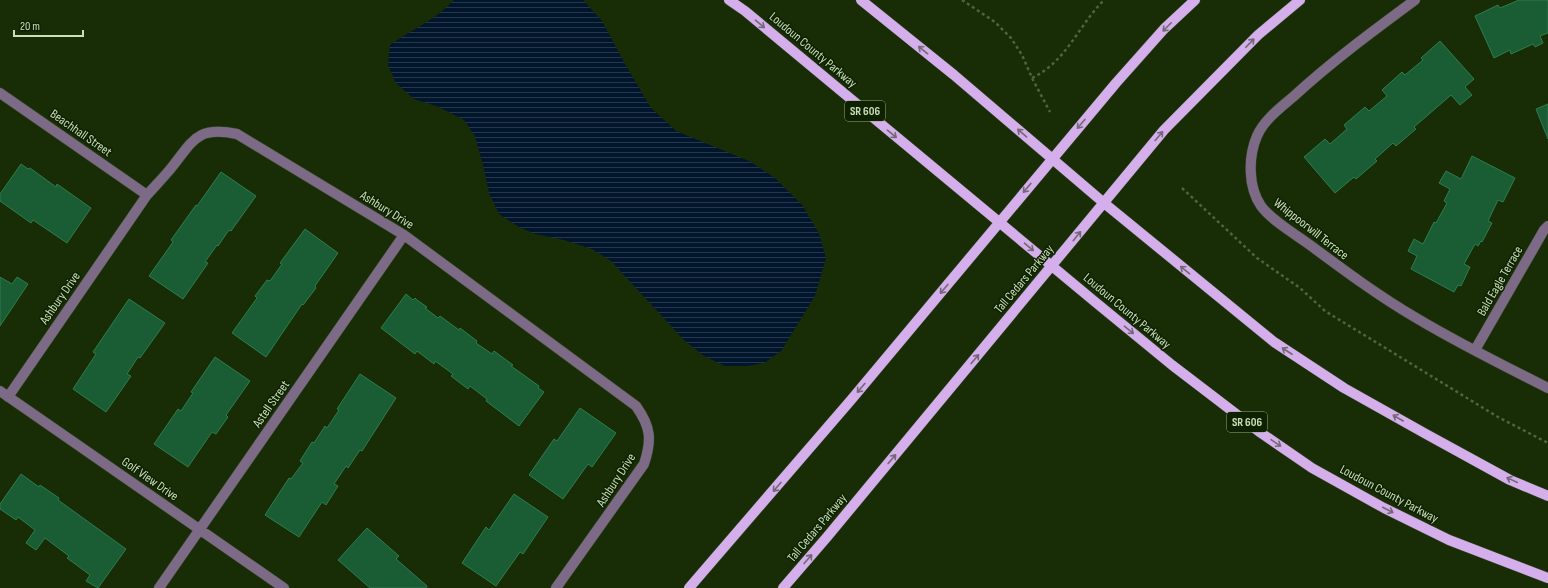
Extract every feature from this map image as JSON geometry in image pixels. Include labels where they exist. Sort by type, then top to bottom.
[{"type":"main road","name":"Loudoun County Parkway","points":[[730,0],[1172,365],[1261,433],[1312,468],[1384,508],[1450,540],[1548,578]]},
{"type":"main road","points":[[861,0],[954,75],[1104,203],[1274,342],[1344,388],[1510,480],[1548,496]]},
{"type":"main road","points":[[689,588],[851,400],[1052,158],[1164,29],[1195,0]]},
{"type":"main road","name":"Tall Cedars Parkway","points":[[783,588],[1170,124],[1258,35],[1300,0]]},
{"type":"street","name":"Whippoorwill Terrace","points":[[1416,0],[1362,39],[1310,81],[1264,125],[1257,136],[1251,163],[1252,180],[1256,197],[1262,207],[1275,219],[1360,283],[1418,319],[1548,388]]},
{"type":"street","name":"Beachhall Street","points":[[0,94],[147,195]]},
{"type":"street","name":"Ashbury Drive","points":[[4,394],[147,195],[195,138],[206,132],[220,130],[237,134],[404,235],[636,406],[645,418],[650,434],[649,450],[644,464],[556,588]]},
{"type":"street","name":"Bald Eagle Terrace","points":[[1475,350],[1544,230],[1548,226]]},
{"type":"street","name":"Astell Street","points":[[159,588],[404,235]]},
{"type":"street","name":"Golf View Drive","points":[[4,394],[284,588]]},
{"type":"path","points":[[962,0],[996,22],[1010,38],[1022,55],[1050,112]]},
{"type":"path","points":[[1032,78],[1043,73],[1055,63],[1104,0]]},
{"type":"path","points":[[1182,188],[1257,258],[1300,288],[1325,311],[1498,417],[1548,443]]},
{"type":"water","points":[[454,0],[583,0],[602,21],[651,108],[676,131],[749,161],[775,178],[803,206],[819,234],[826,258],[815,296],[781,351],[764,363],[747,366],[725,366],[704,356],[684,340],[611,261],[592,249],[564,240],[535,234],[519,227],[499,214],[489,193],[475,136],[464,120],[439,107],[414,99],[396,83],[388,65],[390,45],[432,19]]},
{"type":"building","points":[[1519,0],[1548,0],[1548,33],[1540,36],[1543,43],[1535,47],[1533,44],[1511,54],[1510,50],[1494,58],[1475,16],[1498,5],[1500,8]]},
{"type":"building","points":[[1440,41],[1474,79],[1465,87],[1472,95],[1460,105],[1451,95],[1414,127],[1416,129],[1396,146],[1393,143],[1375,159],[1377,161],[1356,179],[1354,177],[1335,193],[1304,157],[1325,139],[1330,144],[1347,129],[1344,125],[1365,107],[1369,111],[1387,96],[1382,90],[1402,72],[1405,75],[1423,60],[1421,58]]},
{"type":"building","points":[[1548,104],[1548,139],[1536,109]]},
{"type":"building","points":[[1472,156],[1515,178],[1503,202],[1498,200],[1488,221],[1492,223],[1482,242],[1481,241],[1478,246],[1475,244],[1464,264],[1470,267],[1461,286],[1458,285],[1454,292],[1411,269],[1417,256],[1408,251],[1414,239],[1423,244],[1434,222],[1436,223],[1447,203],[1444,201],[1450,189],[1439,183],[1446,171],[1461,179]]},
{"type":"building","points":[[21,164],[28,169],[30,168],[56,187],[57,184],[91,208],[67,243],[33,220],[31,223],[0,201],[0,194]]},
{"type":"building","points":[[221,172],[256,196],[231,231],[229,230],[218,246],[217,245],[205,262],[208,263],[183,299],[149,276],[173,242],[171,240]]},
{"type":"building","points":[[305,229],[338,253],[315,286],[316,288],[303,305],[302,304],[266,357],[232,333],[257,298],[255,296],[267,280],[270,281],[282,264],[280,263]]},
{"type":"building","points":[[0,277],[12,284],[17,277],[28,284],[0,326]]},
{"type":"building","points":[[406,294],[413,300],[415,298],[427,307],[425,308],[438,318],[440,316],[459,330],[460,328],[477,341],[476,343],[492,354],[494,351],[513,365],[511,366],[539,386],[538,388],[544,392],[519,426],[486,401],[487,399],[470,386],[468,389],[451,376],[453,374],[435,361],[434,364],[417,351],[415,354],[381,328]]},
{"type":"building","points":[[129,299],[165,323],[140,358],[138,357],[127,374],[131,376],[106,412],[73,389],[96,354],[93,352]]},
{"type":"building","points":[[215,357],[250,381],[226,415],[228,417],[216,434],[212,432],[188,467],[154,444],[178,409],[181,411],[193,393],[191,392]]},
{"type":"building","points":[[360,374],[396,398],[362,451],[360,450],[348,468],[346,466],[334,484],[338,486],[326,505],[322,502],[299,537],[265,515],[289,478],[291,479],[303,463],[300,461],[312,442],[314,443],[325,426],[327,428],[339,410],[337,409]]},
{"type":"building","points":[[580,408],[616,433],[592,467],[588,464],[563,499],[529,475],[554,439],[557,441]]},
{"type":"building","points":[[21,474],[39,487],[40,485],[59,498],[58,500],[126,549],[98,588],[86,581],[90,575],[67,558],[69,556],[45,538],[36,550],[26,543],[35,530],[18,517],[16,520],[0,509],[0,504]]},
{"type":"building","points":[[514,494],[548,517],[523,554],[520,552],[496,586],[462,563],[486,527],[489,530]]},
{"type":"building","points":[[367,528],[399,556],[396,559],[427,586],[426,588],[370,588],[338,560]]}]
